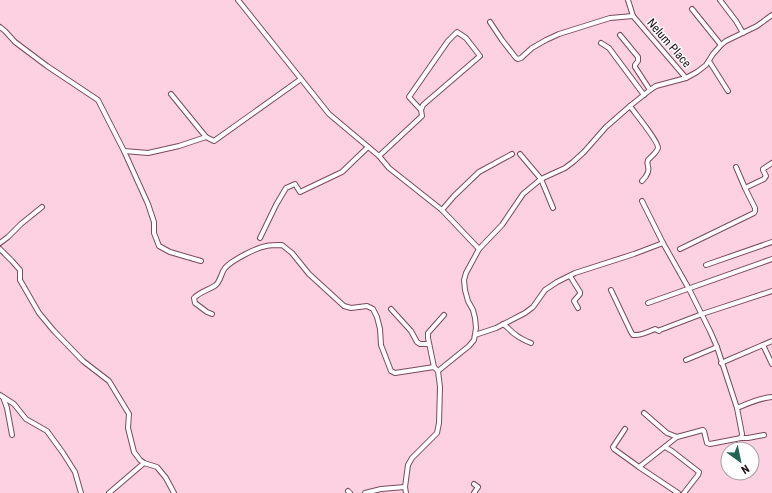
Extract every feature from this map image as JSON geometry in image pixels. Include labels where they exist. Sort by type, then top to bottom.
[{"type":"street","points":[[238,0],[329,114],[380,156],[389,168],[442,210],[479,249]]},
{"type":"street","name":"Nelum Place","points":[[628,0],[632,16],[686,78]]},
{"type":"street","points":[[720,0],[743,33]]},
{"type":"street","points":[[692,9],[721,45]]},
{"type":"street","points":[[438,371],[469,346],[474,340],[475,318],[465,290],[464,280],[466,273],[479,249],[502,225],[523,194],[541,179],[566,168],[584,152],[606,127],[650,90],[656,86],[686,78],[697,72],[706,65],[713,54],[726,41],[757,26],[772,15]]},
{"type":"street","points":[[490,22],[502,40],[518,59],[532,48],[559,34],[610,18],[632,16]]},
{"type":"street","points":[[0,27],[15,42],[47,66],[98,100],[124,151],[148,204],[154,222],[154,233],[159,246],[170,252],[200,261]]},
{"type":"street","points":[[380,156],[422,116],[421,110],[409,97],[448,41],[457,32],[466,38],[480,56],[423,105],[421,110]]},
{"type":"street","points":[[620,35],[638,58],[635,67],[650,90]]},
{"type":"street","points":[[601,43],[609,48],[644,95]]},
{"type":"street","points":[[709,61],[728,91]]},
{"type":"street","points":[[171,94],[206,137],[214,141],[301,79]]},
{"type":"street","points":[[630,106],[658,145],[658,148],[647,162],[649,171],[642,181]]},
{"type":"street","points":[[124,151],[148,153],[178,146],[206,137]]},
{"type":"street","points":[[260,238],[286,188],[295,184],[300,192],[342,172],[368,147]]},
{"type":"street","points":[[442,210],[454,196],[480,172],[512,154]]},
{"type":"street","points":[[520,154],[541,179],[553,208]]},
{"type":"street","points":[[745,188],[764,179],[766,176],[763,168],[772,162]]},
{"type":"street","points":[[680,249],[754,213],[755,208],[736,167]]},
{"type":"street","points":[[642,201],[702,314],[717,347],[721,363],[738,408],[742,434],[741,438]]},
{"type":"street","points":[[0,243],[42,207]]},
{"type":"street","points":[[706,265],[772,242]]},
{"type":"street","points":[[475,335],[486,332],[525,313],[533,307],[546,290],[557,282],[663,243]]},
{"type":"street","points":[[212,314],[207,312],[195,302],[194,298],[198,293],[216,284],[224,270],[245,254],[266,246],[282,245],[309,274],[344,306],[351,308],[367,306],[372,309],[377,317],[380,329],[381,345],[391,371],[395,373],[434,367]]},
{"type":"street","points":[[0,249],[20,270],[20,280],[39,313],[83,361],[109,381],[129,414],[128,428],[134,452],[144,463],[157,467],[166,478],[174,493]]},
{"type":"street","points":[[648,303],[772,259]]},
{"type":"street","points":[[570,276],[580,292],[574,300],[578,308]]},
{"type":"street","points":[[611,290],[632,335],[639,335],[655,328],[659,331],[702,314],[772,291]]},
{"type":"street","points":[[391,309],[412,331],[417,342],[420,344],[429,344]]},
{"type":"street","points":[[406,493],[408,466],[412,458],[437,433],[439,423],[440,386],[438,371],[434,367],[428,333],[444,315]]},
{"type":"street","points":[[503,324],[507,326],[515,335],[531,343]]},
{"type":"street","points":[[721,363],[772,341]]},
{"type":"street","points":[[763,345],[772,364]]},
{"type":"street","points":[[686,360],[717,347]]},
{"type":"street","points":[[2,396],[7,408],[12,435]]},
{"type":"street","points":[[2,396],[14,404],[26,419],[47,431],[63,453],[74,472],[81,493]]},
{"type":"street","points":[[738,408],[762,398],[772,397]]},
{"type":"street","points":[[644,413],[667,433],[677,437]]},
{"type":"street","points":[[625,429],[613,447],[614,449],[639,468],[678,493]]},
{"type":"street","points":[[639,468],[677,437],[703,430],[707,443],[710,444],[764,435]]},
{"type":"street","points":[[665,446],[699,472],[684,493]]},
{"type":"street","points":[[109,493],[144,463]]},
{"type":"street","points":[[474,484],[478,487],[474,493]]},
{"type":"street","points":[[365,493],[381,489],[406,487]]}]
